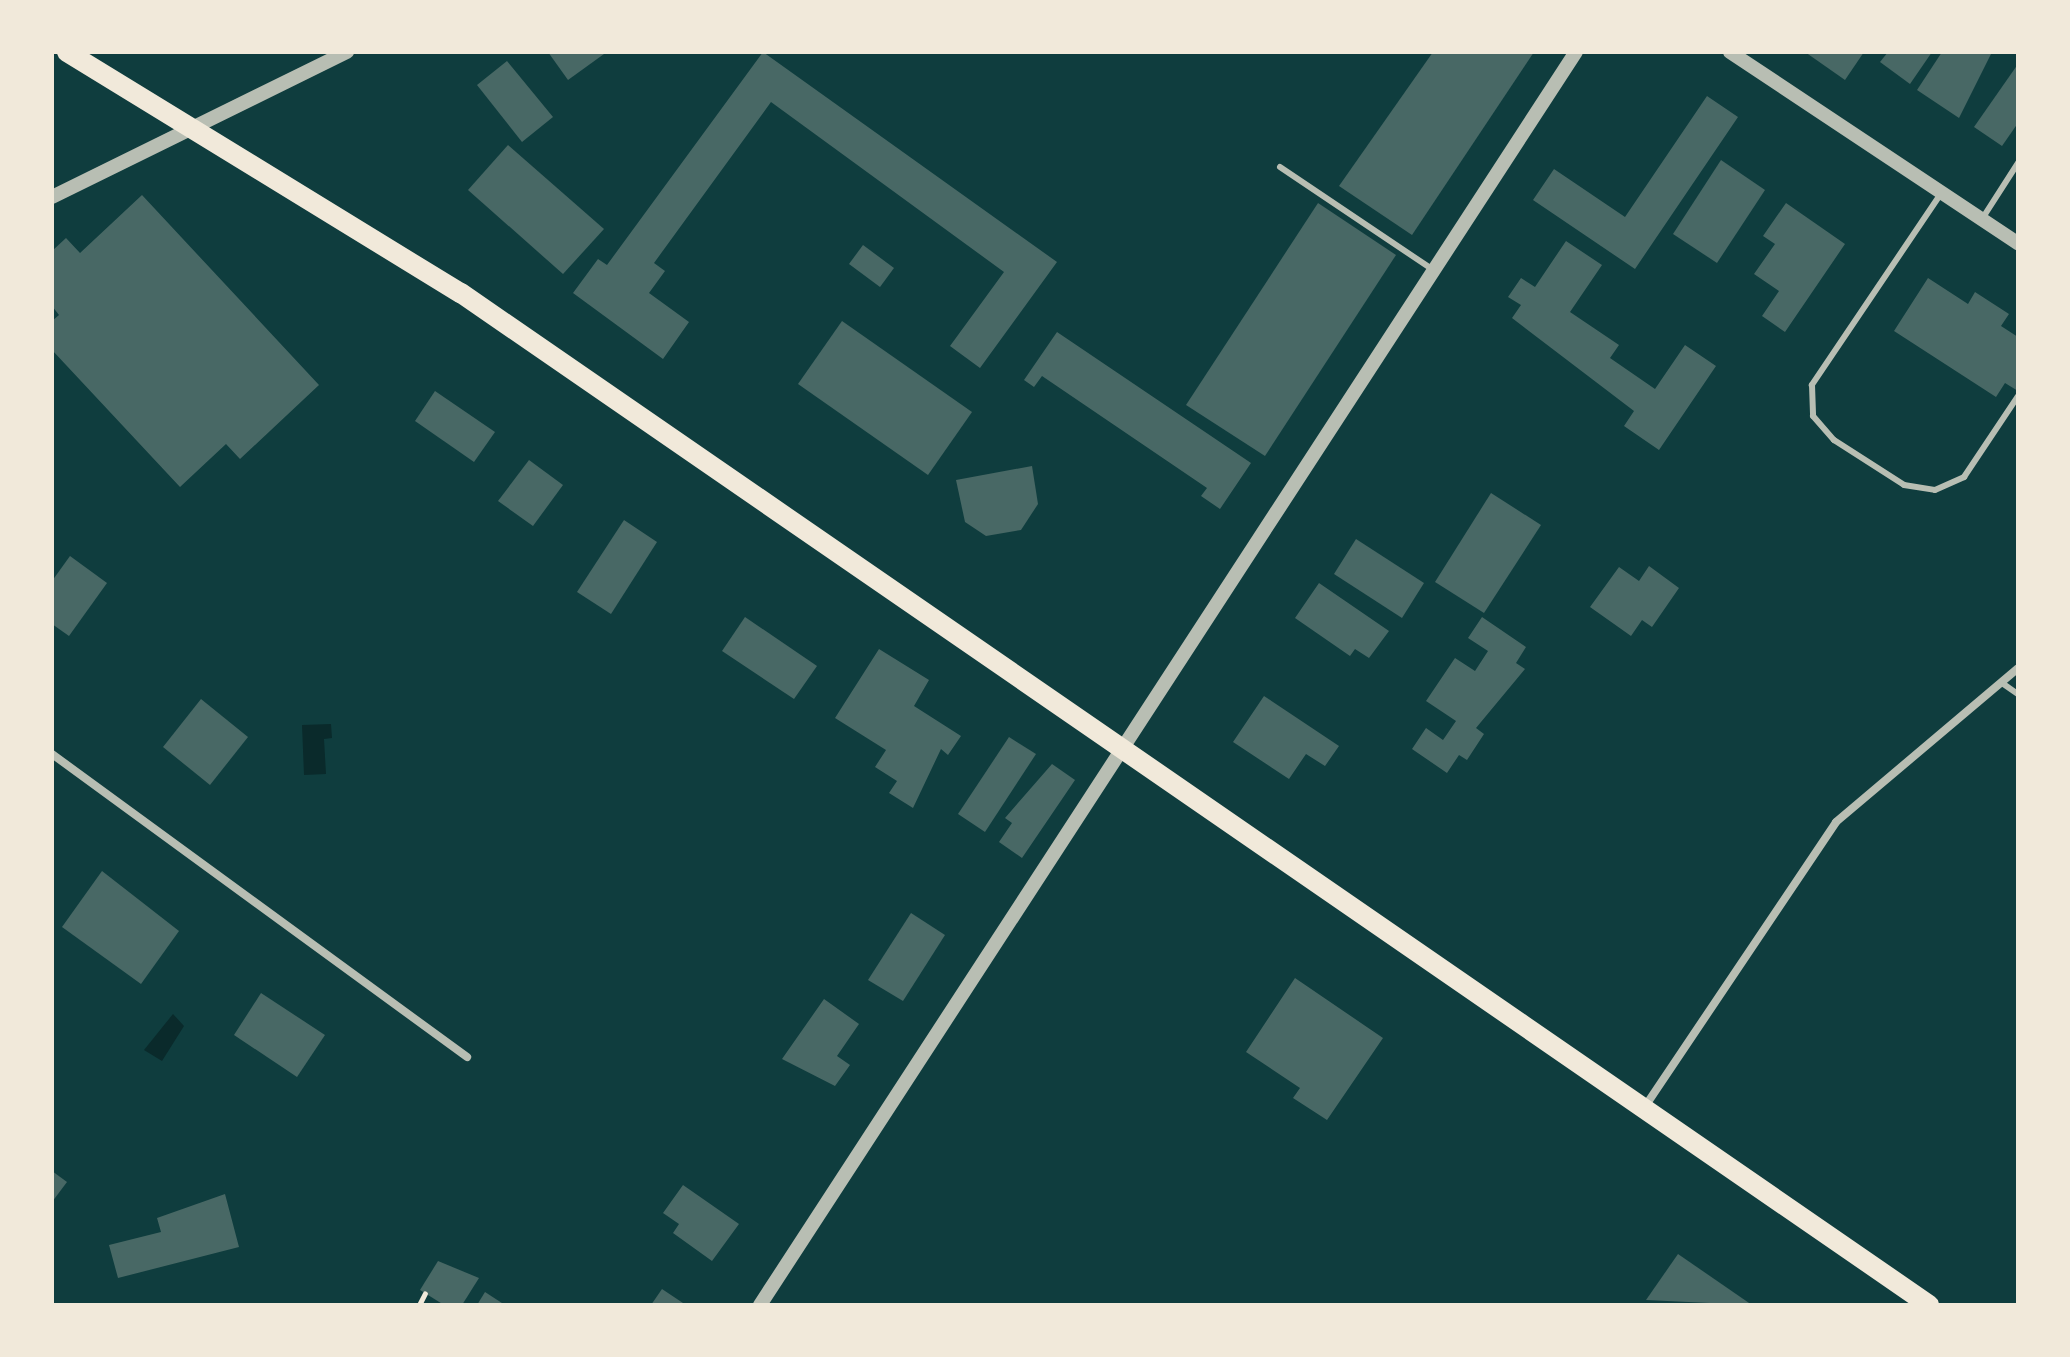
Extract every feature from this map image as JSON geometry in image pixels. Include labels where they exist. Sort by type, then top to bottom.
[{"type":"main road","points":[[67,52],[461,293],[1929,1305]]},
{"type":"street","points":[[52,197],[347,52]]},
{"type":"street","points":[[760,1305],[1125,749],[1576,52]]},
{"type":"street","points":[[1730,52],[2018,243]]},
{"type":"street","points":[[1644,1108],[1836,822],[2018,668]]},
{"type":"street","points":[[52,754],[467,1057]]},
{"type":"lane","points":[[1982,219],[2018,163]]},
{"type":"lane","points":[[1280,167],[1435,271]]},
{"type":"lane","points":[[1942,192],[1812,385],[1813,416],[1834,440],[1904,485],[1935,490],[1964,477],[2018,396]]},
{"type":"lane","points":[[2002,683],[2018,694]]},
{"type":"path","points":[[419,1305],[425,1293]]},
{"type":"water","points":[[331,724],[332,738],[324,739],[326,774],[304,775],[302,725]]},
{"type":"water","points":[[173,1014],[184,1026],[162,1061],[144,1050]]},
{"type":"building","points":[[548,52],[603,52],[604,54],[568,80]]},
{"type":"building","points":[[763,52],[1057,262],[980,368],[950,346],[1004,272],[771,102],[654,263],[665,271],[649,293],[689,322],[663,359],[573,293],[598,259],[607,265]]},
{"type":"building","points":[[1433,52],[1534,52],[1412,235],[1339,186]]},
{"type":"building","points":[[1805,52],[1864,52],[1845,80]]},
{"type":"building","points":[[1888,52],[1932,52],[1910,84],[1880,62]]},
{"type":"building","points":[[1942,52],[1992,52],[1959,118],[1917,90]]},
{"type":"building","points":[[507,61],[553,117],[522,142],[477,85]]},
{"type":"building","points":[[2018,64],[2018,123],[2002,146],[1974,127]]},
{"type":"building","points":[[1707,96],[1738,117],[1635,269],[1533,200],[1554,169],[1625,217]]},
{"type":"building","points":[[508,145],[604,229],[563,274],[468,190]]},
{"type":"building","points":[[1721,160],[1765,190],[1717,263],[1673,234]]},
{"type":"building","points":[[142,195],[319,385],[240,459],[226,444],[180,487],[52,350],[52,321],[59,315],[52,306],[52,251],[66,238],[80,253]]},
{"type":"building","points":[[1318,203],[1396,255],[1265,456],[1186,405]]},
{"type":"building","points":[[1786,203],[1845,244],[1785,332],[1762,316],[1779,291],[1754,274],[1775,244],[1763,236]]},
{"type":"building","points":[[1566,241],[1602,265],[1570,312],[1619,345],[1610,358],[1655,389],[1685,345],[1716,366],[1659,450],[1624,426],[1634,411],[1512,318],[1521,305],[1508,297],[1521,278],[1535,287]]},
{"type":"building","points":[[863,245],[894,268],[880,287],[849,264]]},
{"type":"building","points":[[1928,278],[1968,304],[1975,292],[2009,314],[2001,326],[2018,337],[2018,391],[2005,383],[1996,397],[1894,331]]},
{"type":"building","points":[[842,321],[972,412],[928,475],[798,384]]},
{"type":"building","points":[[1057,332],[1251,463],[1220,509],[1201,496],[1207,488],[1042,376],[1034,387],[1024,380]]},
{"type":"building","points":[[435,391],[495,432],[474,462],[415,421]]},
{"type":"building","points":[[529,460],[563,485],[533,526],[498,501]]},
{"type":"building","points":[[1032,466],[1038,504],[1021,530],[986,536],[965,522],[956,480]]},
{"type":"building","points":[[1491,493],[1541,525],[1484,613],[1435,582]]},
{"type":"building","points":[[624,520],[657,542],[611,614],[577,592]]},
{"type":"building","points":[[1356,539],[1424,583],[1402,618],[1334,574]]},
{"type":"building","points":[[70,556],[107,583],[69,636],[52,624],[52,581]]},
{"type":"building","points":[[1649,566],[1679,588],[1652,627],[1642,620],[1631,636],[1590,607],[1619,567],[1639,581]]},
{"type":"building","points":[[1319,583],[1389,631],[1369,658],[1355,649],[1350,656],[1295,618]]},
{"type":"building","points":[[745,617],[817,666],[794,699],[722,651]]},
{"type":"building","points":[[1482,617],[1526,647],[1516,663],[1525,669],[1476,728],[1484,734],[1467,760],[1459,755],[1447,773],[1412,749],[1426,728],[1443,740],[1456,721],[1426,701],[1455,658],[1475,671],[1488,651],[1468,638]]},
{"type":"building","points":[[879,649],[929,680],[914,706],[961,736],[948,755],[941,749],[913,808],[889,793],[897,781],[875,767],[886,750],[835,718]]},
{"type":"building","points":[[1264,696],[1339,746],[1325,766],[1306,754],[1289,779],[1233,742]]},
{"type":"building","points":[[201,699],[248,737],[210,785],[163,747]]},
{"type":"building","points":[[1009,737],[1036,754],[985,832],[958,814]]},
{"type":"building","points":[[1052,764],[1075,780],[1022,858],[999,842],[1012,823],[1005,818]]},
{"type":"building","points":[[102,871],[179,931],[141,984],[62,927]]},
{"type":"building","points":[[911,913],[945,935],[903,1001],[868,980]]},
{"type":"building","points":[[1295,978],[1383,1038],[1327,1120],[1293,1098],[1300,1088],[1246,1052]]},
{"type":"building","points":[[261,993],[325,1035],[297,1077],[234,1035]]},
{"type":"building","points":[[824,999],[859,1024],[837,1056],[850,1065],[835,1086],[782,1059]]},
{"type":"building","points":[[52,1171],[67,1182],[52,1202]]},
{"type":"building","points":[[683,1185],[739,1224],[712,1261],[673,1233],[679,1224],[663,1213]]},
{"type":"building","points":[[225,1194],[239,1247],[118,1278],[109,1245],[161,1232],[157,1218]]},
{"type":"building","points":[[1678,1254],[1752,1305],[1646,1300]]},
{"type":"building","points":[[438,1261],[479,1278],[462,1305],[444,1305],[420,1290]]},
{"type":"building","points":[[662,1289],[686,1305],[651,1305]]},
{"type":"building","points":[[485,1292],[505,1305],[477,1305]]}]
